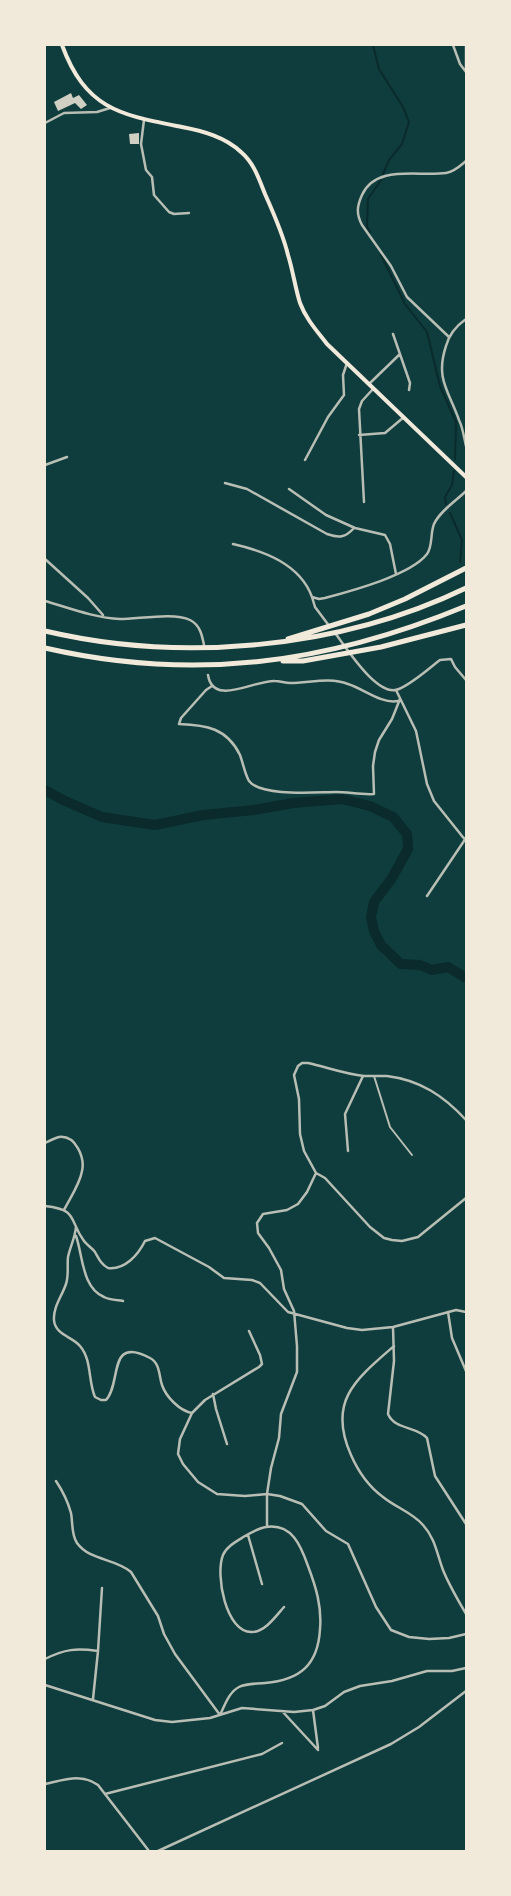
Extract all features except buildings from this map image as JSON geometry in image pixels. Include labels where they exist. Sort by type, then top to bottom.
[{"type":"highway","points":[[281,641],[369,614],[405,599],[466,568]]},
{"type":"highway","points":[[45,631],[108,643],[150,646],[218,646],[301,640],[395,616],[430,604],[466,588]]},
{"type":"highway","points":[[275,661],[352,645],[401,631],[466,606]]},
{"type":"highway","points":[[45,648],[83,657],[187,666],[230,665],[303,660],[381,647],[466,625]]},
{"type":"main road","points":[[62,45],[79,80],[92,94],[122,114],[196,130],[219,137],[249,160],[256,171],[288,253],[300,304],[315,329],[347,363],[466,477]]},
{"type":"street","points":[[452,45],[460,64],[466,72]]},
{"type":"street","points":[[466,45],[466,72]]},
{"type":"street","points":[[45,123],[64,113],[97,112],[111,107]]},
{"type":"street","points":[[144,120],[141,144],[146,170],[152,177],[154,195],[169,212],[174,214],[189,213]]},
{"type":"street","points":[[449,337],[407,297],[391,266],[362,225],[357,206],[367,185],[378,178],[402,174],[448,173],[466,162]]},
{"type":"street","points":[[466,319],[449,337],[441,362],[441,374],[444,385],[460,422],[466,446]]},
{"type":"street","points":[[393,334],[410,383],[409,390]]},
{"type":"street","points":[[369,384],[400,354]]},
{"type":"street","points":[[304,460],[328,416],[344,395],[343,374],[347,363]]},
{"type":"street","points":[[364,502],[359,408],[362,401],[373,388]]},
{"type":"street","points":[[359,436],[386,433],[404,417]]},
{"type":"street","points":[[45,465],[67,457]]},
{"type":"street","points":[[225,483],[247,489],[327,534],[341,538],[347,536],[355,528]]},
{"type":"street","points":[[290,489],[326,515],[355,528],[385,535],[390,544],[396,574]]},
{"type":"street","points":[[312,597],[319,599],[350,592],[416,564],[430,549],[434,525],[437,520],[466,491]]},
{"type":"street","points":[[233,544],[257,549],[271,555],[300,575],[306,583],[315,606],[365,672],[382,688],[396,690],[440,660],[446,658],[451,659],[466,680]]},
{"type":"street","points":[[45,559],[82,592],[104,616]]},
{"type":"street","points":[[45,601],[81,612],[119,619],[167,616],[189,619],[198,626],[203,636],[204,646]]},
{"type":"street","points":[[208,675],[212,686],[221,690],[231,690],[266,681],[288,683],[332,680],[350,684],[387,701],[400,700]]},
{"type":"street","points":[[212,686],[206,690],[181,718],[179,724],[212,727],[231,741],[239,753],[249,781],[258,786],[283,792],[374,794],[373,766],[375,752],[379,740],[392,719],[400,700]]},
{"type":"street","points":[[396,690],[416,731],[427,784],[434,801],[465,840],[427,896]]},
{"type":"street","points":[[466,1120],[448,1102],[422,1085],[400,1078],[363,1076],[308,1063],[302,1063],[298,1066],[294,1075],[299,1099],[302,1144],[307,1158],[316,1173],[326,1178],[377,1234],[392,1240],[402,1241],[418,1237],[466,1198]]},
{"type":"street","points":[[348,1151],[345,1114],[363,1076]]},
{"type":"street","points":[[374,1076],[390,1128],[412,1155]]},
{"type":"street","points":[[45,1143],[60,1137],[70,1138],[77,1146],[82,1158],[82,1171],[64,1210]]},
{"type":"street","points":[[267,1526],[267,1494],[271,1468],[279,1438],[281,1414],[297,1372],[294,1314],[284,1290],[279,1264],[258,1234],[257,1222],[263,1214],[287,1210],[298,1204],[307,1192],[316,1173]]},
{"type":"street","points":[[46,1207],[64,1210],[70,1214],[84,1241],[108,1268],[115,1268],[124,1264],[138,1253],[145,1241],[154,1238],[209,1267],[224,1278],[252,1280],[260,1283],[284,1310],[347,1328],[362,1330],[393,1327],[456,1310],[466,1312]]},
{"type":"street","points":[[76,1226],[68,1257],[66,1283],[57,1302],[54,1320],[56,1328],[79,1345],[86,1354],[95,1397],[106,1400],[111,1395],[118,1361],[122,1355],[129,1352],[138,1353],[152,1359],[159,1369],[162,1386],[169,1396],[179,1407],[186,1412],[192,1413]]},
{"type":"street","points":[[75,1234],[81,1251],[86,1280],[93,1290],[104,1297],[123,1301]]},
{"type":"street","points":[[448,1312],[452,1338],[466,1371]]},
{"type":"street","points":[[393,1327],[393,1376],[388,1408],[390,1418],[397,1424],[423,1434],[427,1438],[435,1476],[466,1524]]},
{"type":"street","points":[[248,1331],[260,1355],[262,1364],[213,1394],[192,1413],[180,1439],[178,1454],[182,1464],[198,1482],[217,1494],[245,1496],[267,1494],[280,1496],[302,1504],[326,1531],[348,1544],[376,1607],[391,1630],[409,1637],[429,1640],[466,1634]]},
{"type":"street","points":[[394,1346],[365,1373],[345,1400],[341,1416],[341,1426],[356,1465],[363,1477],[382,1497],[419,1520],[428,1531],[434,1542],[446,1578],[466,1614]]},
{"type":"street","points":[[213,1394],[218,1419],[227,1444]]},
{"type":"street","points":[[56,1481],[68,1505],[76,1541],[91,1554],[124,1566],[130,1572],[158,1616],[164,1634],[175,1654],[220,1715]]},
{"type":"street","points":[[220,1715],[228,1698],[240,1686],[245,1684],[266,1684],[293,1677],[308,1666],[318,1646],[320,1602],[301,1548],[291,1533],[275,1526],[267,1526],[248,1534],[229,1547],[224,1554],[219,1573],[222,1596],[225,1604],[242,1629],[251,1633],[262,1629],[284,1607]]},
{"type":"street","points":[[248,1534],[262,1584]]},
{"type":"street","points":[[93,1700],[102,1588]]},
{"type":"street","points":[[45,1659],[68,1650],[98,1651]]},
{"type":"street","points":[[45,1685],[155,1720],[172,1722],[220,1715],[242,1708],[282,1711],[312,1710],[325,1706],[344,1692],[360,1686],[392,1681],[426,1671],[452,1671],[466,1668]]},
{"type":"street","points":[[158,1851],[391,1744],[420,1728],[466,1692]]},
{"type":"street","points":[[282,1711],[318,1750],[312,1710]]},
{"type":"street","points":[[106,1794],[262,1754],[282,1743]]},
{"type":"street","points":[[45,1784],[67,1779],[89,1779],[106,1794],[149,1851]]},
{"type":"waterway","points":[[373,45],[379,69],[403,107],[409,122],[402,144],[389,160],[383,174]]},
{"type":"waterway","points":[[370,232],[367,227],[368,199],[381,180]]},
{"type":"waterway","points":[[381,255],[405,304],[427,332],[440,386],[456,422],[455,459]]},
{"type":"waterway","points":[[446,504],[445,497],[452,485],[454,471]]},
{"type":"waterway","points":[[450,513],[462,540],[460,562]]},
{"type":"waterway","points":[[45,790],[102,817],[155,825],[203,815],[254,810],[293,803],[342,799],[370,806],[393,817],[407,834],[408,849],[392,878],[374,902],[371,917],[374,931],[381,945],[401,964],[420,965],[432,970],[448,967],[466,978]]}]
